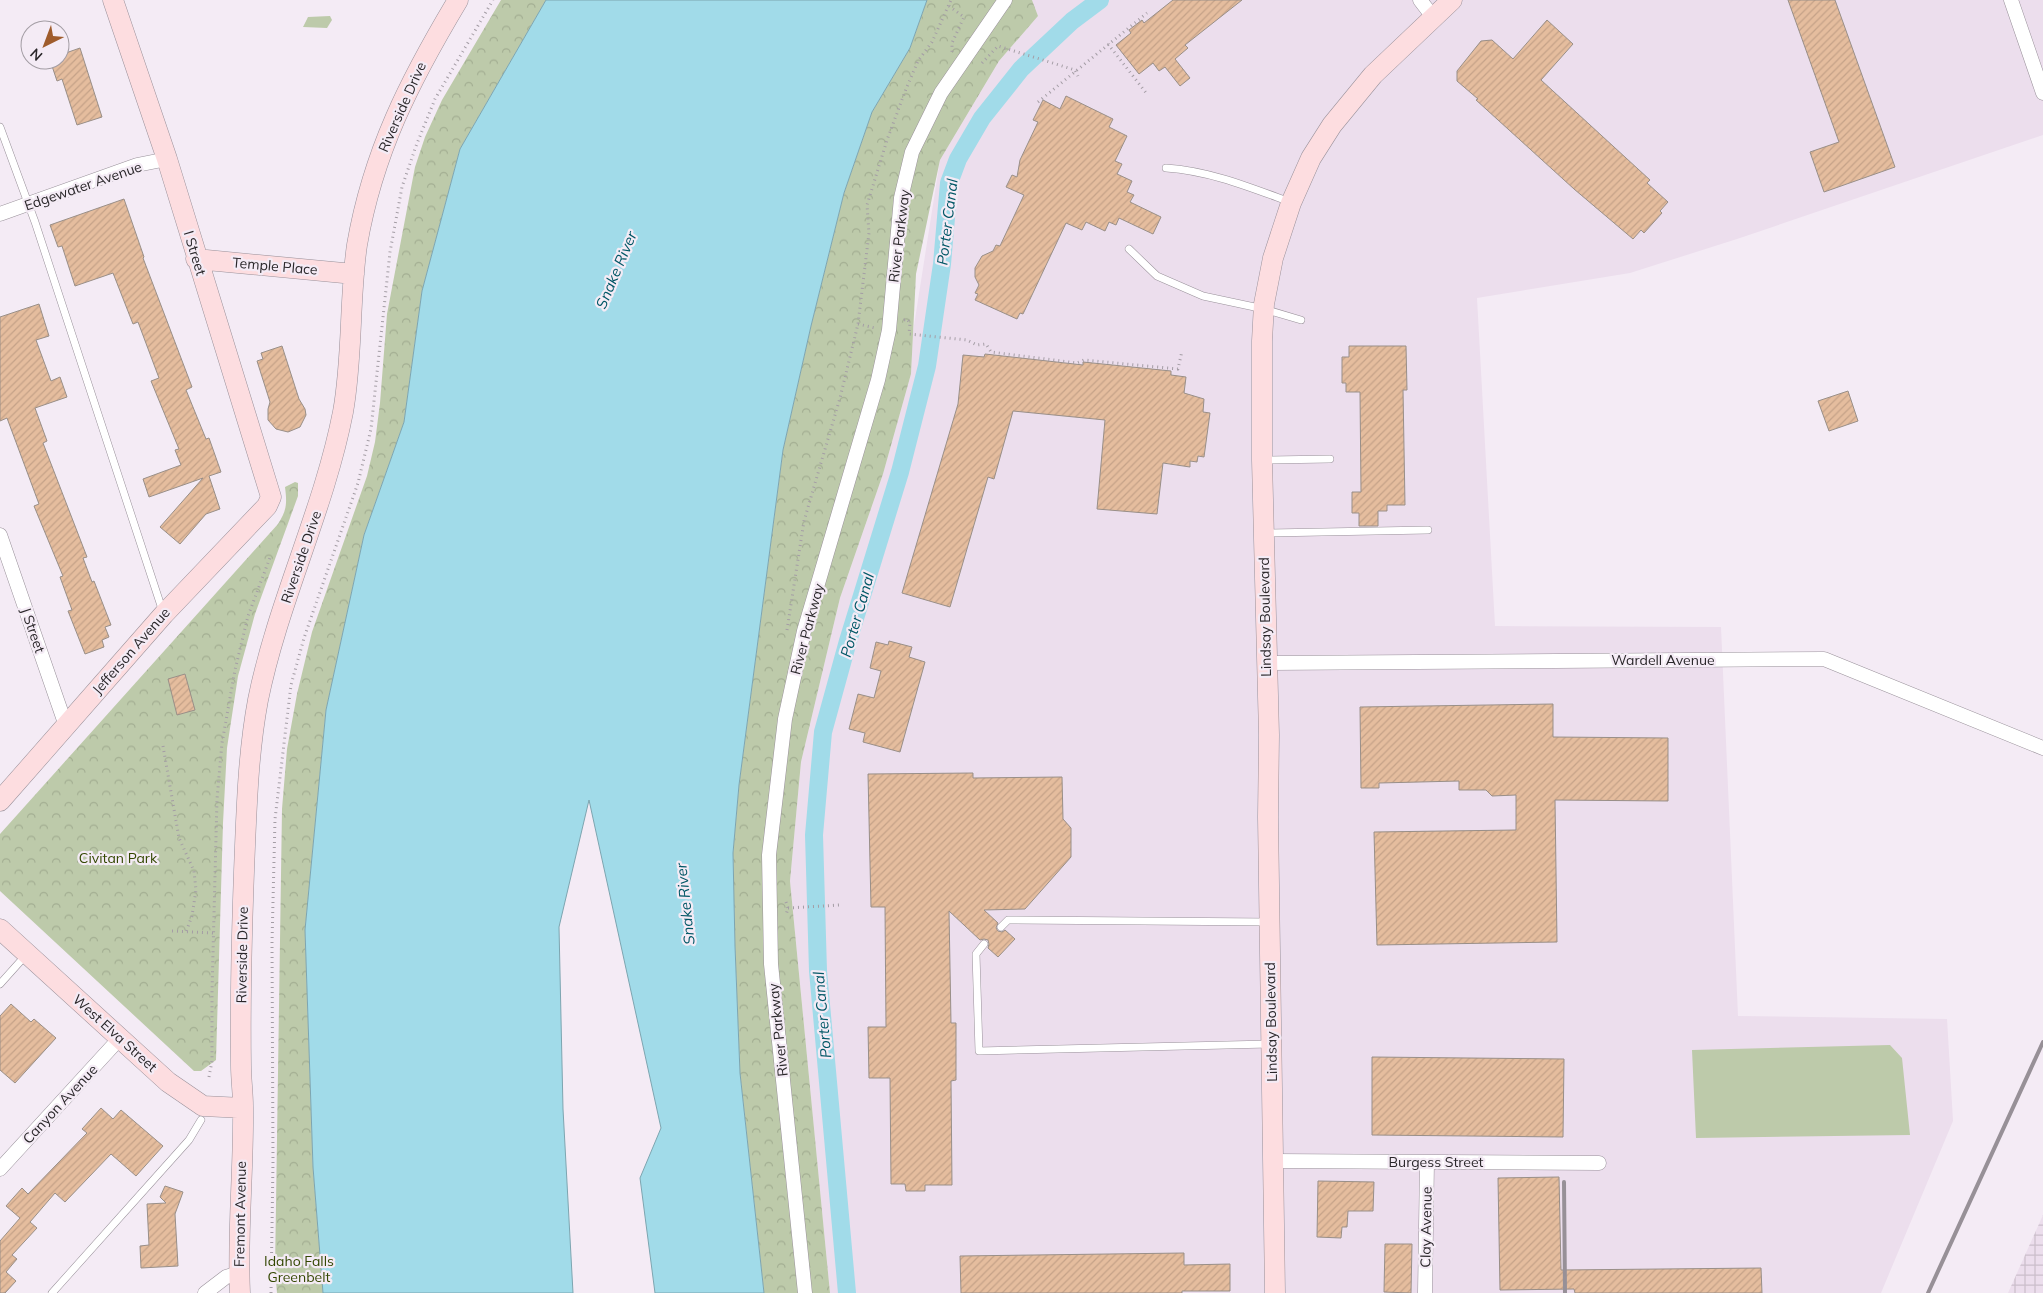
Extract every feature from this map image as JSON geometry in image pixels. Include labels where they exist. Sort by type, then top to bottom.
[{"type":"street","name":"I Street","points":[[113,0],[166,159],[268,485],[271,497],[267,506]]},
{"type":"street","name":"Riverside Drive","points":[[242,1135],[242,964],[249,761],[258,700],[274,638],[319,504],[343,410],[357,247],[365,208],[383,145],[411,81],[458,0]]},
{"type":"street","name":"River Parkway","points":[[805,1293],[771,964],[769,855],[778,765],[785,719],[804,631],[878,380],[889,330],[902,198],[912,152],[941,93],[1005,0]]},
{"type":"street","points":[[1420,0],[1433,17]]},
{"type":"street","name":"Lindsay Boulevard","points":[[1275,1293],[1269,734],[1262,460],[1264,309],[1273,258],[1291,203],[1311,158],[1332,125],[1373,75],[1452,0]]},
{"type":"street","points":[[2011,0],[2043,93]]},
{"type":"street","name":"Edgewater Avenue","points":[[0,214],[137,165],[166,159]]},
{"type":"street","name":"Temple Place","points":[[196,259],[354,274]]},
{"type":"street","name":"Jefferson Avenue","points":[[0,801],[164,614],[267,506]]},
{"type":"street","name":"J Street","points":[[0,535],[66,726]]},
{"type":"street","name":"Wardell Avenue","points":[[1266,662],[1824,659],[2043,748]]},
{"type":"street","name":"West Elva Street","points":[[0,929],[168,1082],[203,1106],[243,1108]]},
{"type":"street","name":"Canyon Avenue","points":[[0,1169],[120,1038]]},
{"type":"street","name":"Fremont Avenue","points":[[240,1293],[242,1135]]},
{"type":"street","name":"Burgess Street","points":[[1273,1161],[1599,1162]]},
{"type":"street","name":"Clay Avenue","points":[[1425,1293],[1427,1162]]},
{"type":"street","points":[[205,1293],[226,1277],[239,1273]]},
{"type":"lane","points":[[0,126],[38,231],[164,614]]},
{"type":"lane","points":[[1166,168],[1187,169],[1232,180],[1291,203]]},
{"type":"lane","points":[[1129,249],[1157,276],[1203,296],[1264,309],[1301,320]]},
{"type":"lane","points":[[1262,460],[1330,459]]},
{"type":"lane","points":[[1264,533],[1428,530]]},
{"type":"lane","points":[[1002,927],[1008,920],[1270,922]]},
{"type":"lane","points":[[984,944],[976,954],[979,1051],[1272,1044]]},
{"type":"lane","points":[[0,984],[27,954]]},
{"type":"lane","points":[[52,1293],[188,1140],[201,1120]]},
{"type":"path","points":[[271,1293],[274,1162],[272,943],[275,819],[291,685],[304,638],[358,483],[372,429],[390,252],[402,187],[435,99],[493,0]]},
{"type":"path","points":[[948,6],[964,18],[952,43],[953,57]]},
{"type":"path","points":[[1038,102],[1147,13]]},
{"type":"path","points":[[1108,44],[1147,94]]},
{"type":"path","points":[[979,66],[998,46],[1075,70],[1078,76]]},
{"type":"path","points":[[858,324],[878,329]]},
{"type":"path","points":[[909,334],[967,340],[977,344],[986,344],[991,352],[1077,363],[1084,360],[1178,369],[1182,351]]},
{"type":"path","points":[[209,1077],[212,1061],[217,799],[222,743],[235,670],[248,616],[271,555]]},
{"type":"path","points":[[163,746],[180,838],[194,871],[196,890],[192,916],[186,932]]},
{"type":"path","points":[[788,908],[840,905]]},
{"type":"path","points":[[172,931],[213,933]]},
{"type":"shaded area","points":[[1032,0],[2043,0],[2043,135],[1737,239],[1630,273],[1477,298],[1495,626],[1721,627],[1738,1016],[1947,1019],[1953,1121],[1881,1293],[830,1293],[790,881],[801,762],[840,598],[883,474],[911,374],[913,332],[940,160],[999,61],[1038,16]]},
{"type":"shaded area","points":[[2043,1215],[2043,1293],[2008,1293]]},
{"type":"green space","name":"Idaho Falls Greenbelt","points":[[501,0],[546,0],[460,149],[422,291],[404,422],[364,535],[326,710],[305,930],[313,1167],[323,1293],[277,1293],[275,1270],[282,809],[287,749],[297,694],[312,632],[367,476],[375,442],[387,314],[415,167],[425,137],[442,100]]},
{"type":"green space","points":[[927,0],[1032,0],[1038,16],[999,61],[940,160],[916,274],[911,374],[883,474],[840,598],[801,762],[790,881],[830,1293],[764,1293],[740,1073],[733,853],[739,785],[783,450],[811,326],[844,193],[872,112],[910,48]]},
{"type":"green space","points":[[330,16],[332,20],[327,28],[303,27],[308,17]]},
{"type":"green space","name":"Civitan Park","points":[[295,482],[298,483],[298,496],[255,614],[238,676],[227,748],[216,1060],[201,1071],[194,1071],[0,891],[0,834],[278,524],[286,506],[285,487]]},
{"type":"green space","points":[[1890,1045],[1902,1058],[1910,1135],[1696,1138],[1692,1050]]},
{"type":"water","name":"Snake River","points":[[546,0],[927,0],[910,48],[872,112],[844,193],[811,326],[783,450],[739,785],[733,853],[740,1073],[764,1293],[655,1293],[640,1178],[661,1128],[589,800],[559,927],[563,1109],[573,1293],[323,1293],[313,1167],[305,930],[326,710],[364,535],[404,422],[422,291],[460,149]]},
{"type":"building","points":[[1173,0],[1242,0],[1185,45],[1188,48],[1175,59],[1190,78],[1180,86],[1165,67],[1159,71],[1153,63],[1139,74],[1116,45],[1131,33],[1129,30],[1142,20],[1144,23]]},
{"type":"building","points":[[1788,0],[1835,0],[1895,167],[1824,192],[1810,152],[1839,142]]},
{"type":"building","points":[[1547,20],[1573,44],[1541,80],[1650,180],[1647,183],[1668,202],[1660,211],[1662,213],[1644,233],[1641,230],[1633,239],[1574,189],[1457,81],[1457,71],[1481,41],[1492,40],[1513,59]]},
{"type":"building","points":[[80,48],[102,117],[77,125],[62,79],[57,81],[53,70],[70,70],[70,52]]},
{"type":"building","points":[[1066,96],[1113,119],[1109,127],[1127,136],[1115,161],[1122,164],[1117,174],[1132,181],[1127,192],[1134,195],[1130,202],[1161,217],[1153,234],[1119,218],[1116,225],[1109,222],[1105,231],[1086,222],[1082,230],[1066,223],[1023,314],[1020,313],[1017,319],[975,300],[978,294],[975,293],[979,285],[975,277],[975,268],[982,256],[993,251],[996,245],[1000,246],[1024,195],[1006,187],[1012,175],[1017,177],[1020,160],[1038,122],[1033,120],[1043,100],[1060,109]]},
{"type":"building","points":[[124,199],[143,258],[192,387],[186,390],[206,439],[209,438],[221,472],[209,476],[220,509],[206,514],[180,544],[160,527],[203,478],[149,497],[143,479],[181,465],[175,450],[179,449],[151,381],[159,378],[138,322],[133,324],[113,273],[75,286],[62,246],[58,247],[50,225]]},
{"type":"building","points":[[39,304],[49,336],[36,340],[51,381],[60,377],[67,397],[35,408],[47,441],[43,443],[87,557],[83,558],[111,625],[105,627],[109,637],[102,640],[104,647],[85,654],[68,611],[72,610],[60,577],[63,576],[34,506],[39,504],[7,418],[0,421],[0,317]]},
{"type":"building","points":[[282,346],[306,415],[300,427],[288,432],[276,429],[268,420],[270,402],[257,361],[263,359],[261,353]]},
{"type":"building","points":[[1349,346],[1406,346],[1407,390],[1403,390],[1405,505],[1387,505],[1387,511],[1378,511],[1378,526],[1359,526],[1359,513],[1352,513],[1352,492],[1361,492],[1360,392],[1346,392],[1346,383],[1342,383],[1342,357],[1349,357]]},
{"type":"building","points":[[985,354],[1083,365],[1083,362],[1171,371],[1171,375],[1186,377],[1184,393],[1204,399],[1203,412],[1210,413],[1204,457],[1198,456],[1197,462],[1190,461],[1190,467],[1163,463],[1157,514],[1097,509],[1105,420],[1013,411],[994,479],[988,477],[950,607],[902,593],[958,404],[963,355],[984,357]]},
{"type":"building","points":[[1848,391],[1858,421],[1829,431],[1818,401]]},
{"type":"building","points":[[889,641],[912,647],[909,657],[925,662],[900,752],[863,742],[865,733],[849,729],[858,694],[874,698],[881,671],[870,668],[876,642],[888,645]]},
{"type":"building","points":[[185,674],[195,710],[177,715],[168,679]]},
{"type":"building","points":[[1553,704],[1553,737],[1668,738],[1668,801],[1555,800],[1557,942],[1377,945],[1374,832],[1516,830],[1516,795],[1492,796],[1486,790],[1459,790],[1459,781],[1379,783],[1379,788],[1361,788],[1360,707]]},
{"type":"building","points":[[973,773],[973,778],[1062,777],[1063,819],[1071,828],[1071,857],[1025,909],[984,910],[998,923],[996,928],[998,931],[1002,932],[1005,930],[1015,939],[998,957],[988,948],[988,940],[980,940],[949,911],[951,1023],[956,1023],[956,1080],[951,1081],[952,1185],[925,1185],[925,1191],[906,1191],[905,1184],[891,1184],[890,1078],[869,1078],[868,1027],[886,1027],[885,907],[871,907],[868,774]]},
{"type":"building","points":[[11,1004],[31,1022],[34,1019],[56,1038],[15,1083],[0,1070],[0,1016]]},
{"type":"building","points":[[1372,1057],[1564,1059],[1563,1137],[1372,1135]]},
{"type":"building","points":[[101,1108],[113,1119],[121,1110],[163,1146],[136,1176],[111,1154],[65,1202],[55,1193],[30,1222],[37,1228],[12,1255],[17,1259],[6,1272],[16,1281],[5,1293],[0,1293],[0,1241],[20,1218],[6,1206],[22,1188],[28,1194],[87,1133],[82,1129]]},
{"type":"building","points":[[1559,1177],[1561,1270],[1761,1268],[1762,1293],[1575,1293],[1574,1289],[1500,1290],[1498,1178]]},
{"type":"building","points":[[1318,1181],[1374,1182],[1373,1211],[1348,1211],[1347,1227],[1342,1227],[1341,1238],[1317,1237]]},
{"type":"building","points":[[165,1186],[183,1192],[175,1214],[178,1266],[141,1268],[140,1246],[149,1245],[147,1204],[166,1203],[160,1197]]},
{"type":"building","points":[[1385,1244],[1412,1244],[1411,1293],[1384,1292]]},
{"type":"building","points":[[1184,1253],[1184,1265],[1230,1264],[1230,1291],[1182,1291],[1182,1293],[961,1293],[960,1256]]},
{"type":"waterway","name":"Porter Canal","points":[[847,1293],[818,971],[814,835],[823,732],[848,641],[900,472],[927,366],[942,264],[949,183],[958,159],[982,118],[1021,69],[1072,21],[1100,0]]},
{"type":"railway","points":[[1928,1293],[2043,1042]]},
{"type":"railway","points":[[1564,1182],[1565,1293]]}]
